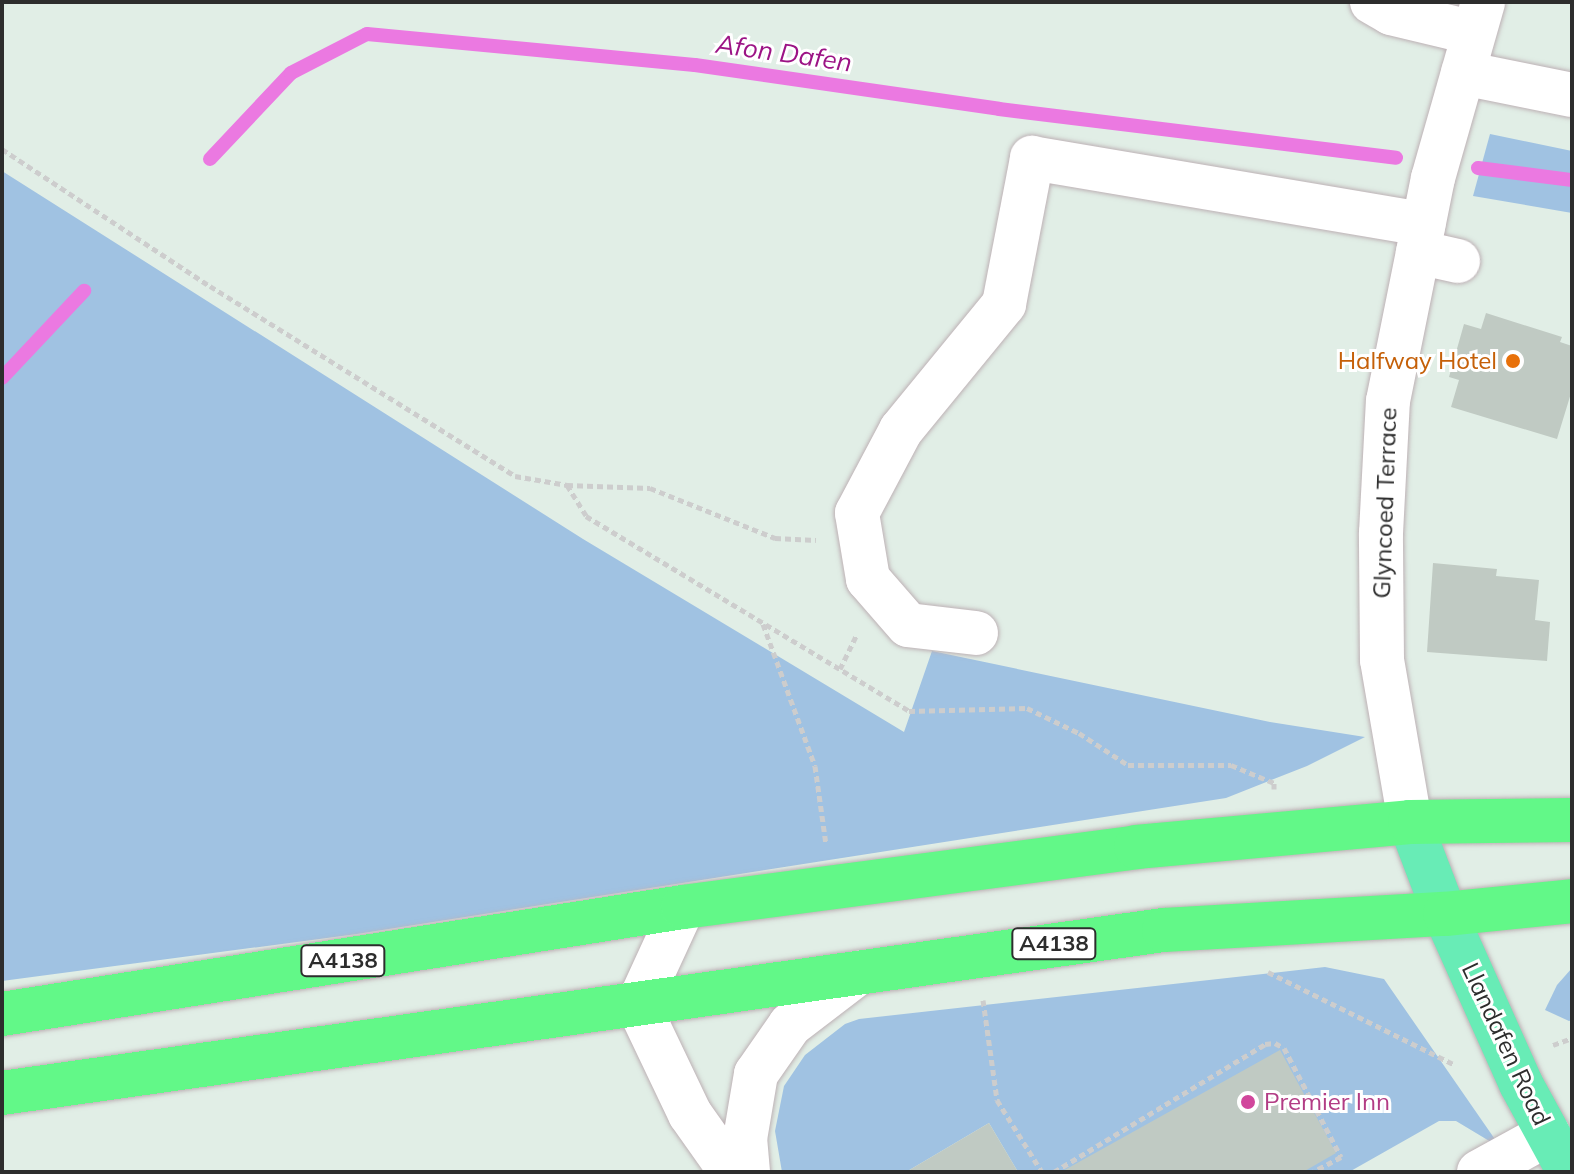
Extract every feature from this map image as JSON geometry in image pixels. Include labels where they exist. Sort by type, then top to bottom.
[{"type":"highway","name":"A4138","points":[[2,1014],[683,907],[1120,849],[1410,822],[1572,820]]},
{"type":"highway","name":"A4138","points":[[2,1093],[638,1005],[975,954],[1164,930],[1445,914],[1572,901]]},
{"type":"main road","name":"Llandafen Road","points":[[1410,822],[1445,914],[1521,1084],[1569,1172]]},
{"type":"street","points":[[1372,2],[1391,13],[1474,36],[1572,95]]},
{"type":"street","name":"Glyncoed Terrace","points":[[1410,822],[1382,660],[1381,533],[1388,401],[1433,246],[1474,36]]},
{"type":"street","points":[[976,633],[908,625],[868,579],[857,513],[901,430],[1004,304],[1032,158],[1433,246]]},
{"type":"street","points":[[683,907],[638,1005],[690,1114],[731,1172]]},
{"type":"street","points":[[748,1172],[745,1139],[756,1074],[790,1025],[858,973]]},
{"type":"street","points":[[1479,1172],[1548,1134]]},
{"type":"path","points":[[2,149],[210,286],[515,476],[567,485],[650,488],[775,538],[831,541],[857,513]]},
{"type":"path","points":[[567,485],[586,516],[909,711],[1027,708],[1079,733],[1128,765],[1231,765],[1274,783],[1280,834]]},
{"type":"path","points":[[762,623],[815,766],[832,886]]},
{"type":"path","points":[[840,669],[858,632]]},
{"type":"path","points":[[1256,965],[1455,1065]]},
{"type":"path","points":[[983,999],[997,1100],[1042,1172]]},
{"type":"path","points":[[1545,1048],[1572,1038]]},
{"type":"path","points":[[1054,1172],[1265,1044],[1275,1043],[1284,1048],[1341,1157],[1313,1172]]},
{"type":"shaded area","points":[[1490,134],[1572,151],[1572,213],[1473,196]]},
{"type":"shaded area","points":[[2,171],[583,539],[904,732],[932,651],[1270,722],[1365,737],[1307,766],[1226,798],[357,934],[2,981]]},
{"type":"shaded area","points":[[1325,967],[1384,979],[1501,1148],[1456,1121],[1439,1121],[1349,1172],[1018,1172],[989,1123],[906,1172],[782,1172],[775,1131],[784,1086],[805,1055],[845,1024],[859,1019]]},
{"type":"shaded area","points":[[1572,968],[1572,1020],[1569,1021],[1545,1010],[1557,985]]},
{"type":"building","name":"Halfway Hotel","points":[[1486,313],[1562,337],[1560,342],[1572,346],[1572,390],[1557,439],[1451,407],[1459,380],[1449,377],[1464,324],[1481,329]]},
{"type":"building","points":[[1433,563],[1497,569],[1496,576],[1539,580],[1535,620],[1550,622],[1547,661],[1427,652]]},
{"type":"building","name":"Premier Inn","points":[[1280,1050],[1336,1153],[1303,1172],[1061,1172]]},
{"type":"building","points":[[989,1123],[1018,1172],[906,1172]]},
{"type":"waterway","name":"Afon Dafen","points":[[210,159],[291,73],[367,34],[695,65],[999,109],[1396,158]]},
{"type":"waterway","name":"Afon Dafen","points":[[1478,168],[1572,180]]},
{"type":"waterway","name":"Afon Dafen","points":[[2,378],[84,291]]},
{"type":"place","name":"Halfway Hotel","points":[[1513,361]]},
{"type":"place","name":"Premier Inn","points":[[1248,1102]]}]
